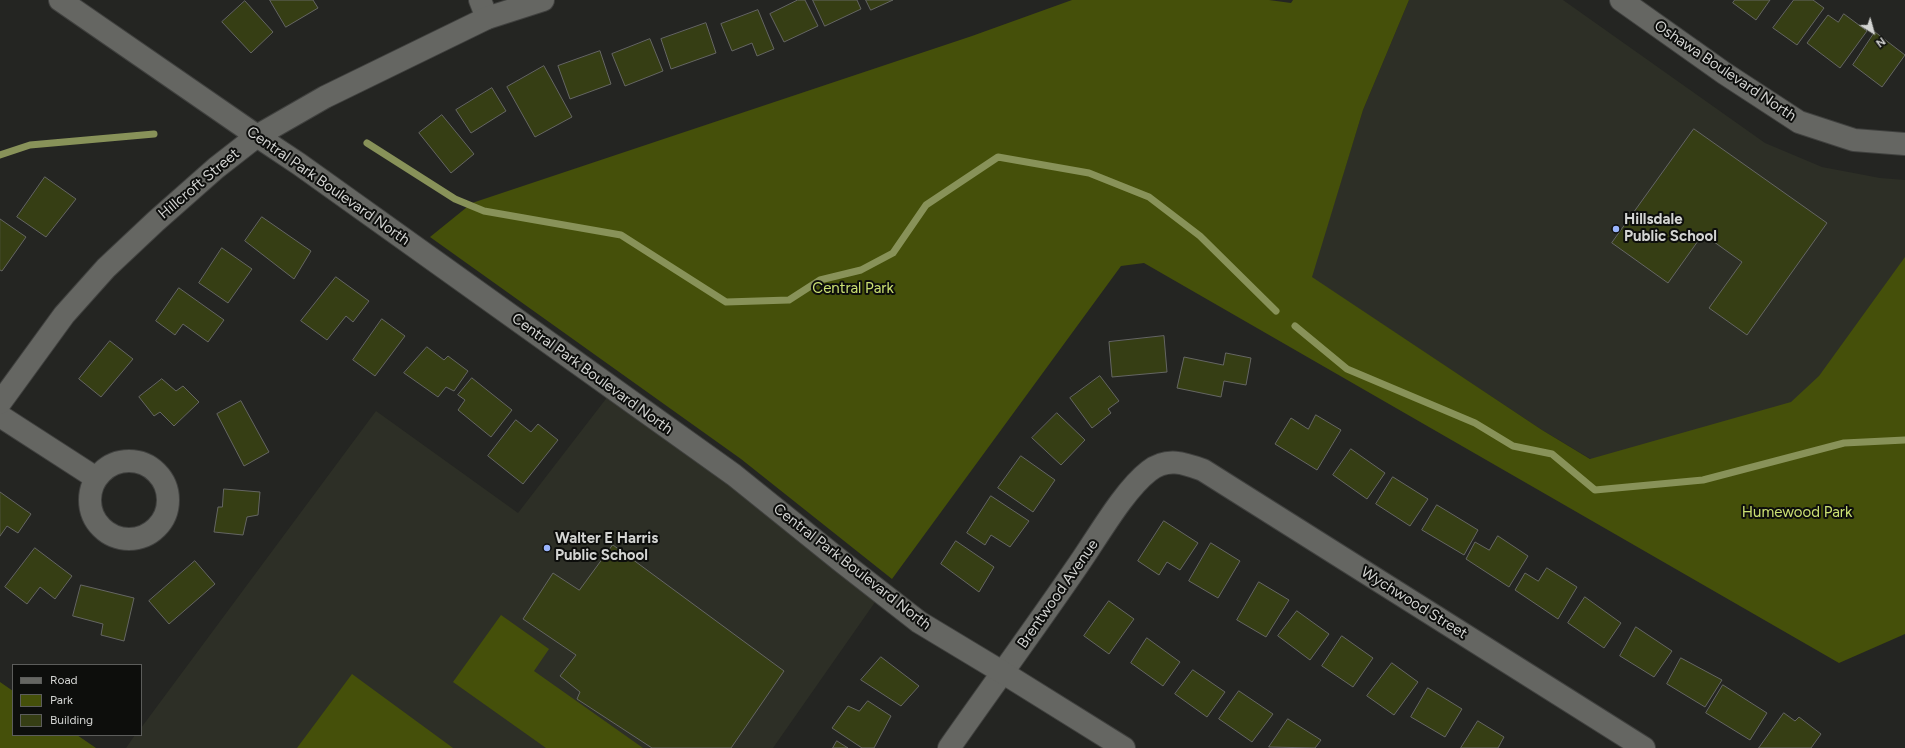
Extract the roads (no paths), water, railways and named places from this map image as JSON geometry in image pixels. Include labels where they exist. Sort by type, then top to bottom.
[{"type":"street","name":"Central Park Boulevard North","points":[[60,0],[299,164],[734,475],[919,622],[1124,748]]},
{"type":"street","name":"Hillcroft Street","points":[[0,403],[29,361],[64,315],[106,268],[216,168],[257,136],[483,9],[543,0]]},
{"type":"street","name":"Oshawa Boulevard North","points":[[1621,0],[1724,73],[1799,122],[1854,140],[1905,144]]},
{"type":"street","points":[[0,416],[96,478]]},
{"type":"street","name":"Brentwood Avenue","points":[[949,748],[1128,494],[1149,471],[1164,464],[1182,462]]},
{"type":"street","name":"Wychwood Street","points":[[1182,462],[1202,470],[1214,477],[1644,748]]},
{"type":"waterway","points":[[0,155],[30,145],[154,134]]},
{"type":"waterway","points":[[367,143],[455,199],[484,211],[621,235],[726,302],[789,300],[820,280],[861,270],[893,253],[926,205],[998,157],[1089,173],[1149,197],[1200,236],[1276,311]]},
{"type":"waterway","points":[[1295,326],[1347,369],[1475,423],[1513,446],[1552,454],[1595,490],[1703,480],[1844,443],[1905,440]]},
{"type":"place","name":"Hillsdale Public School","points":[[1616,229]]},
{"type":"place","name":"Walter E Harris Public School","points":[[547,548]]},
{"type":"park label","name":"Central Park","points":[[853,289]]},
{"type":"park label","name":"Humewood Park","points":[[1797,513]]}]
